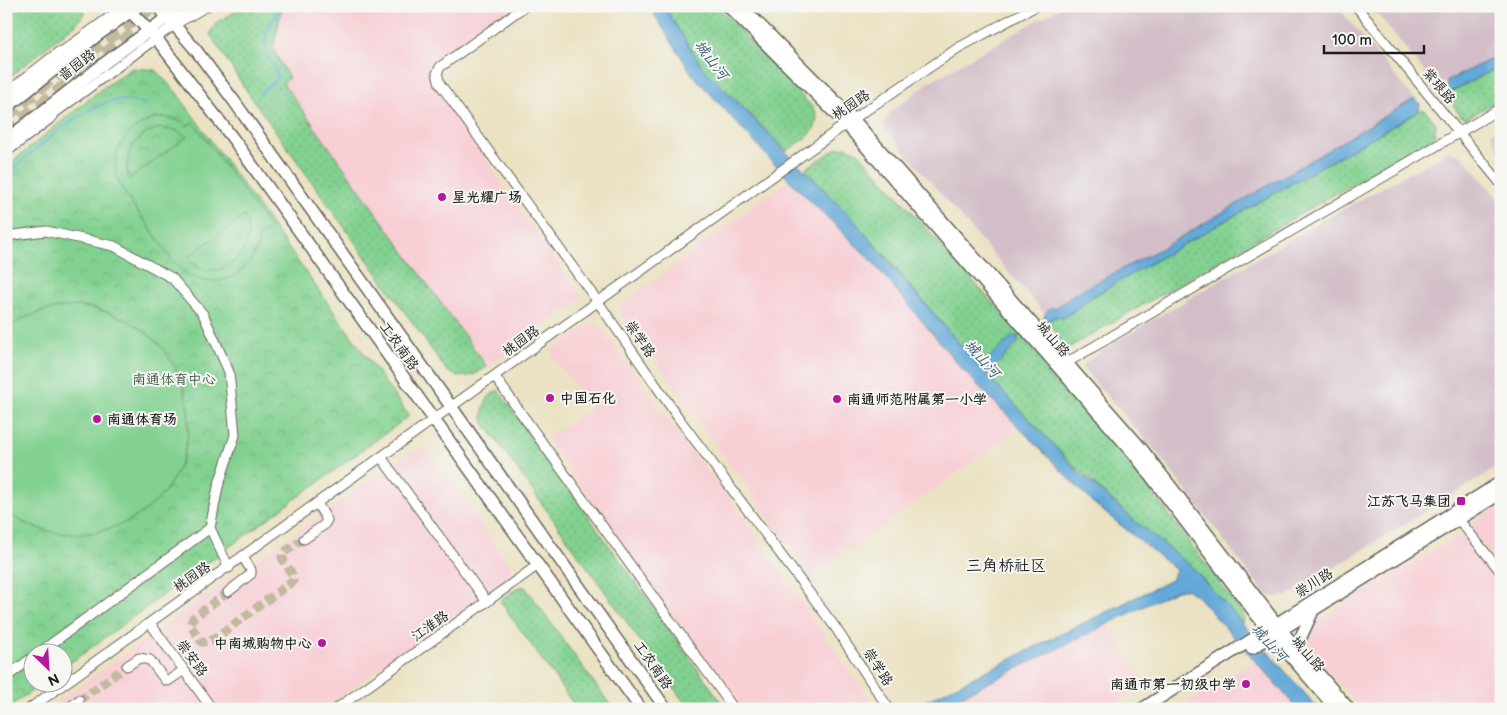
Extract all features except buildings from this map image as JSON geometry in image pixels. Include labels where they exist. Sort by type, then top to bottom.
[{"type":"highway","points":[[6,96],[60,54]]},
{"type":"highway","points":[[6,149],[51,115]]},
{"type":"main road","name":"工农南路","points":[[158,6],[195,49],[234,102],[666,709]]},
{"type":"main road","name":"啬园路","points":[[6,140],[60,97],[152,35],[188,6]]},
{"type":"main road","name":"城山路","points":[[728,6],[850,122]]},
{"type":"main road","name":"城山路","points":[[741,6],[850,122],[1063,365],[1141,448],[1271,633],[1336,709]]},
{"type":"main road","name":"工农南路","points":[[129,8],[234,140],[641,709]]},
{"type":"main road","name":"啬园路","points":[[6,108],[129,8]]},
{"type":"main road","name":"崇川路","points":[[1142,709],[1271,633],[1501,482]]},
{"type":"main road","name":"崇川路","points":[[1271,633],[1313,612],[1501,493]]},
{"type":"main road","points":[[1299,651],[1300,639],[1313,612]]},
{"type":"main road","name":"城山路","points":[[1271,633],[1299,651],[1349,709]]},
{"type":"main road","name":"崇川路","points":[[1155,709],[1239,652]]},
{"type":"street","points":[[171,21],[207,6]]},
{"type":"street","name":"崇学路","points":[[526,6],[440,67],[437,73],[440,84],[598,302],[680,420],[835,627],[888,709]]},
{"type":"street","name":"桃园路","points":[[33,708],[850,122],[958,48],[1036,6]]},
{"type":"street","name":"紫琅路","points":[[1356,6],[1501,184]]},
{"type":"street","points":[[6,89],[129,8]]},
{"type":"street","points":[[6,157],[51,115],[152,35]]},
{"type":"street","points":[[1063,365],[1501,108]]},
{"type":"street","points":[[6,236],[46,231],[114,246],[172,278],[203,314],[229,372],[236,435],[218,487],[210,528],[229,568]]},
{"type":"street","points":[[494,377],[734,709]]},
{"type":"street","points":[[381,457],[486,602]]},
{"type":"street","points":[[304,539],[324,525],[327,520],[323,510],[317,503]]},
{"type":"street","points":[[1459,520],[1501,572]]},
{"type":"street","points":[[54,642],[210,528]]},
{"type":"street","points":[[228,592],[251,574],[252,570],[243,557]]},
{"type":"street","name":"江淮路","points":[[336,709],[538,565]]},
{"type":"street","name":"崇安路","points":[[150,623],[212,709]]},
{"type":"street","points":[[127,666],[139,658],[150,660],[165,680],[168,681],[184,670]]},
{"type":"street","points":[[6,677],[22,665]]},
{"type":"street","points":[[68,709],[79,700]]},
{"type":"shaded area","name":"星光耀广场","points":[[292,6],[513,6],[436,64],[431,82],[582,298],[487,367],[283,83],[273,49],[281,11]]},
{"type":"shaded area","points":[[1063,6],[1337,6],[1414,99],[1164,247],[1070,296],[1046,315],[885,128],[884,123],[889,114],[929,82]]},
{"type":"shaded area","points":[[1371,6],[1501,6],[1501,54],[1437,87]]},
{"type":"shaded area","points":[[1501,120],[1501,157],[1491,134]]},
{"type":"shaded area","points":[[1448,152],[1458,153],[1463,157],[1501,202],[1501,465],[1288,596],[1275,597],[1266,595],[1155,450],[1081,366],[1117,341],[1320,222]]},
{"type":"shaded area","name":"南通师范附属第一小学","points":[[789,180],[870,259],[963,370],[1019,428],[811,577],[618,307]]},
{"type":"shaded area","points":[[595,324],[601,327],[702,465],[724,490],[876,709],[740,709],[547,439],[591,408],[552,355],[552,351],[585,326]]},
{"type":"shaded area","points":[[420,449],[430,452],[512,569],[505,578],[323,709],[55,709],[57,702],[411,452]]},
{"type":"shaded area","points":[[1501,504],[1501,565],[1473,533],[1472,525],[1479,518]]},
{"type":"shaded area","points":[[1456,537],[1467,538],[1501,583],[1501,645],[1495,650],[1501,658],[1501,709],[1362,709],[1312,653],[1311,634],[1317,621]]},
{"type":"shaded area","points":[[1108,625],[1144,684],[1108,709],[935,709]]},
{"type":"shaded area","name":"南通市第一初级中学","points":[[1255,660],[1298,709],[1178,709]]},
{"type":"green space","points":[[6,6],[85,6],[85,12],[76,24],[6,80]]},
{"type":"green space","points":[[245,6],[292,6],[281,11],[273,49],[289,78],[283,83],[487,367],[477,373],[463,377],[447,371],[244,87],[210,34],[216,23]]},
{"type":"green space","points":[[664,6],[717,6],[815,110],[816,124],[810,134],[787,151],[702,67]]},
{"type":"green space","points":[[1501,66],[1501,99],[1467,118],[1460,116],[1446,94]]},
{"type":"green space","name":"南通体育中心","points":[[132,68],[155,70],[176,92],[409,416],[72,661],[72,642],[22,642],[22,692],[30,692],[6,709],[6,167],[100,90]]},
{"type":"green space","points":[[1423,109],[1436,123],[1435,135],[1431,139],[1066,349],[1048,321],[1055,317],[1064,318],[1092,297]]},
{"type":"green space","points":[[164,117],[182,121],[188,126],[193,122],[270,228],[259,236],[251,260],[232,276],[208,281],[195,278],[183,271],[167,253],[122,188],[117,175],[116,163],[118,152],[130,132],[151,120]],"holes":[[[159,128],[176,130],[187,137],[129,179],[127,161],[132,147],[143,135]],[[244,216],[248,229],[247,242],[233,263],[222,268],[210,270],[198,267],[187,258]]]},
{"type":"green space","points":[[846,147],[858,152],[1104,428],[1243,614],[1244,621],[1242,625],[1191,566],[1136,522],[1070,462],[979,367],[882,252],[805,169],[837,148]]},
{"type":"green space","name":"南通体育场","points":[[77,306],[125,320],[160,346],[181,380],[188,418],[183,457],[164,492],[133,518],[89,533],[67,534],[35,527],[6,512],[6,329],[14,323],[40,312]]},
{"type":"green space","points":[[498,390],[726,709],[689,709],[484,423],[483,413],[485,404],[490,396]]},
{"type":"green space","points":[[519,587],[525,587],[613,709],[577,709],[500,601]]},
{"type":"water","points":[[649,6],[664,6],[702,67],[850,216],[979,367],[1012,337],[1018,336],[1018,343],[987,375],[1081,474],[1136,522],[1191,566],[1319,709],[1298,709],[1196,595],[1186,589],[1177,590],[935,709],[909,709],[1171,580],[1176,570],[1092,502],[963,370],[870,259],[789,180],[692,74]]},
{"type":"water","points":[[1501,54],[1501,66],[1450,92],[1446,90],[1447,81]]},
{"type":"water","points":[[1414,99],[1420,104],[1419,111],[1092,297],[1064,318],[1055,317],[1048,321],[1044,320],[1044,316],[1049,308],[1056,308],[1070,296],[1164,247]]},
{"type":"waterway","points":[[259,94],[278,78],[267,53],[265,43],[267,31],[283,6]]},
{"type":"waterway","points":[[6,175],[60,130],[92,109],[120,100],[143,103]]},
{"type":"tunnel","points":[[6,116],[51,78],[153,6]]},
{"type":"tunnel","points":[[6,133],[111,50],[172,9]]},
{"type":"tunnel","points":[[228,592],[193,618],[190,625],[202,642],[211,641],[293,581],[292,574],[282,558],[283,553],[304,539]]},
{"type":"tunnel","points":[[79,700],[127,666]]},
{"type":"place","name":"星光耀广场","points":[[442,197]]},
{"type":"place","name":"中国石化","points":[[550,398]]},
{"type":"place","name":"南通师范附属第一小学","points":[[837,399]]},
{"type":"place","name":"南通体育场","points":[[97,419]]},
{"type":"place","name":"江苏飞马集团","points":[[1461,501]]},
{"type":"place","name":"中南城购物中心","points":[[322,643]]},
{"type":"place","name":"南通市第一初级中学","points":[[1246,684]]},
{"type":"district","name":"三角桥社区","points":[[1006,566]]},
{"type":"water label","name":"城山河","points":[[711,60]]},
{"type":"water label","name":"城山河","points":[[982,359]]},
{"type":"water label","name":"城山河","points":[[1269,643]]}]
